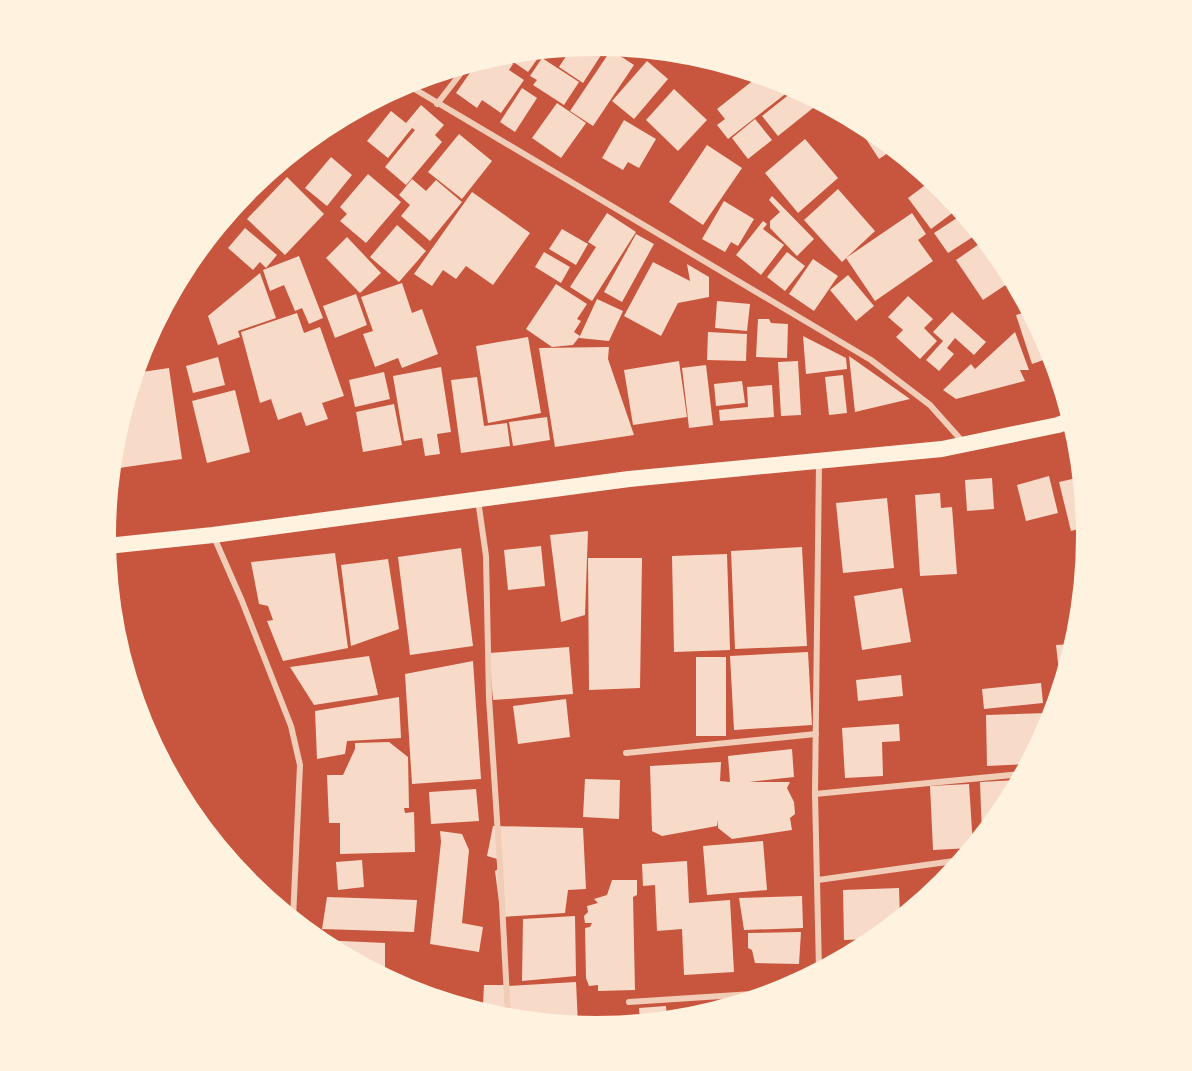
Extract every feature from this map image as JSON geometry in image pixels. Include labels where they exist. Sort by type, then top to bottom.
[{"type":"highway","points":[[116,545],[213,535],[629,479],[942,449],[1062,422]]},
{"type":"street","points":[[437,104],[459,76]]},
{"type":"street","points":[[416,91],[872,360],[930,405],[965,444]]},
{"type":"street","points":[[819,462],[815,794],[819,960]]},
{"type":"street","points":[[478,498],[486,556],[489,698],[507,1007]]},
{"type":"street","points":[[213,535],[242,601],[291,726],[300,765],[294,907]]},
{"type":"street","points":[[626,753],[816,734]]},
{"type":"street","points":[[815,794],[1013,775]]},
{"type":"street","points":[[818,880],[948,862]]},
{"type":"street","points":[[629,1002],[732,995]]},
{"type":"building","points":[[600,56],[583,83],[559,67],[566,57]]},
{"type":"building","points":[[607,56],[621,57],[634,65],[593,126],[570,111]]},
{"type":"building","points":[[544,59],[579,82],[564,105],[533,85],[537,80],[530,76]]},
{"type":"building","points":[[537,60],[528,72],[515,63]]},
{"type":"building","points":[[647,61],[668,79],[634,119],[612,101]]},
{"type":"building","points":[[513,64],[509,70],[524,80],[501,113],[482,100],[477,108],[456,93],[470,73],[502,65]]},
{"type":"building","points":[[752,82],[785,94],[728,139],[717,125],[725,119],[717,109]]},
{"type":"building","points":[[522,88],[537,98],[515,132],[500,122]]},
{"type":"building","points":[[674,89],[707,120],[678,151],[646,120]]},
{"type":"building","points":[[788,96],[813,108],[778,136],[762,116]]},
{"type":"building","points":[[557,103],[586,123],[561,158],[532,138]]},
{"type":"building","points":[[421,105],[444,125],[435,135],[442,142],[406,185],[385,167],[415,130],[412,128],[388,158],[367,141],[391,111],[406,123]]},
{"type":"building","points":[[755,119],[772,140],[748,159],[732,138]]},
{"type":"building","points":[[624,120],[656,139],[639,168],[628,162],[623,170],[602,158]]},
{"type":"building","points":[[459,134],[492,161],[462,199],[428,172]]},
{"type":"building","points":[[865,138],[887,154],[879,159]]},
{"type":"building","points":[[805,139],[838,178],[798,213],[765,173]]},
{"type":"building","points":[[707,145],[742,168],[703,225],[669,202]]},
{"type":"building","points":[[331,157],[352,175],[327,206],[305,188]]},
{"type":"building","points":[[368,174],[401,202],[366,243],[340,221],[347,214],[340,207]]},
{"type":"building","points":[[287,177],[324,214],[285,255],[247,219]]},
{"type":"building","points":[[412,179],[426,191],[436,180],[462,202],[430,241],[401,216],[410,205],[399,195]]},
{"type":"building","points":[[924,186],[952,213],[931,229],[908,198]]},
{"type":"building","points":[[838,189],[875,231],[842,262],[804,220]]},
{"type":"building","points":[[472,192],[530,233],[493,285],[466,266],[456,279],[443,270],[432,286],[414,274]]},
{"type":"building","points":[[772,196],[814,239],[797,256],[770,228],[770,221],[780,212],[769,200]]},
{"type":"building","points":[[724,201],[754,219],[738,246],[731,242],[725,252],[702,239]]},
{"type":"building","points":[[607,213],[636,232],[592,301],[570,287],[596,247],[588,242]]},
{"type":"building","points":[[912,213],[926,234],[918,240],[933,261],[875,301],[846,258]]},
{"type":"building","points":[[956,218],[972,237],[948,253],[934,233]]},
{"type":"building","points":[[763,221],[767,224],[763,229],[784,245],[761,275],[736,255]]},
{"type":"building","points":[[397,225],[426,251],[399,282],[370,257]]},
{"type":"building","points":[[245,228],[277,255],[266,268],[260,262],[253,270],[228,248]]},
{"type":"building","points":[[562,229],[588,244],[576,265],[549,249]]},
{"type":"building","points":[[636,234],[654,244],[622,302],[604,292]]},
{"type":"building","points":[[347,237],[381,273],[360,293],[326,258]]},
{"type":"building","points":[[978,245],[1005,285],[983,300],[956,260]]},
{"type":"building","points":[[544,252],[570,267],[561,283],[535,267]]},
{"type":"building","points":[[787,252],[805,266],[785,291],[767,277]]},
{"type":"building","points":[[299,256],[323,318],[309,324],[302,308],[295,311],[284,285],[270,291],[263,270]]},
{"type":"building","points":[[813,259],[838,276],[814,311],[789,294]]},
{"type":"building","points":[[653,262],[690,281],[687,264],[709,277],[709,297],[678,303],[661,336],[624,316]]},
{"type":"building","points":[[260,273],[276,318],[238,331],[240,337],[218,345],[208,316]]},
{"type":"building","points":[[848,275],[874,306],[856,321],[830,290]]},
{"type":"building","points":[[402,283],[412,313],[422,309],[438,354],[402,368],[398,358],[375,367],[363,334],[373,331],[361,297]]},
{"type":"building","points":[[556,284],[587,304],[577,319],[581,321],[574,332],[580,336],[573,345],[552,347],[526,329]]},
{"type":"building","points":[[356,294],[367,325],[335,338],[323,306]]},
{"type":"building","points":[[908,296],[933,319],[924,328],[937,341],[920,359],[896,337],[903,330],[888,317]]},
{"type":"building","points":[[597,299],[623,311],[609,341],[579,338]]},
{"type":"building","points":[[717,301],[750,304],[747,331],[715,328]]},
{"type":"building","points":[[952,312],[986,342],[974,355],[955,338],[947,348],[954,354],[939,371],[926,360],[943,341],[933,332]]},
{"type":"building","points":[[297,313],[304,333],[320,327],[344,396],[322,403],[328,419],[306,426],[301,412],[278,420],[271,399],[260,403],[241,332]]},
{"type":"building","points":[[1021,313],[1042,360],[1032,364],[1016,315]]},
{"type":"building","points":[[758,319],[769,319],[771,323],[788,324],[787,358],[756,357]]},
{"type":"building","points":[[708,332],[747,334],[746,361],[707,360]]},
{"type":"building","points":[[1015,332],[1029,370],[1020,370],[1025,381],[956,399],[943,390],[971,364],[975,369]]},
{"type":"building","points":[[803,336],[846,358],[847,369],[806,374]]},
{"type":"building","points":[[528,337],[541,413],[488,423],[476,346]]},
{"type":"building","points":[[609,347],[608,359],[634,435],[555,447],[539,348]]},
{"type":"building","points":[[849,356],[910,399],[855,412]]},
{"type":"building","points":[[218,357],[225,385],[193,393],[186,366]]},
{"type":"building","points":[[679,361],[687,417],[633,425],[624,370]]},
{"type":"building","points":[[798,361],[801,415],[781,416],[778,362]]},
{"type":"building","points":[[706,365],[713,425],[689,428],[682,368]]},
{"type":"building","points":[[441,367],[451,432],[437,434],[440,454],[425,456],[422,438],[404,441],[393,376]]},
{"type":"building","points":[[169,368],[182,459],[121,468],[132,411],[145,372]]},
{"type":"building","points":[[384,372],[390,399],[355,407],[349,380]]},
{"type":"building","points":[[843,375],[847,413],[829,415],[825,377]]},
{"type":"building","points":[[477,377],[484,426],[507,423],[510,446],[461,453],[451,380]]},
{"type":"building","points":[[742,381],[745,403],[716,406],[714,384]]},
{"type":"building","points":[[772,385],[774,417],[720,421],[719,410],[748,407],[747,387]]},
{"type":"building","points":[[235,390],[250,452],[207,463],[192,401]]},
{"type":"building","points":[[394,404],[402,445],[363,452],[356,412]]},
{"type":"building","points":[[547,417],[550,440],[513,446],[509,422]]},
{"type":"building","points":[[1049,476],[1058,513],[1026,521],[1017,485]]},
{"type":"building","points":[[992,478],[994,509],[967,511],[965,480]]},
{"type":"building","points":[[1073,479],[1076,530],[1071,531],[1059,482]]},
{"type":"building","points":[[940,493],[941,508],[952,507],[957,574],[920,576],[915,495]]},
{"type":"building","points":[[887,498],[894,568],[843,573],[836,503]]},
{"type":"building","points":[[588,531],[585,615],[561,622],[550,535]]},
{"type":"building","points":[[541,546],[545,586],[508,590],[504,550]]},
{"type":"building","points":[[802,547],[807,646],[735,649],[731,551]]},
{"type":"building","points":[[461,548],[473,646],[410,655],[398,557]]},
{"type":"building","points":[[335,553],[348,648],[283,661],[267,621],[273,620],[268,606],[259,604],[251,562]]},
{"type":"building","points":[[727,554],[730,650],[674,652],[672,556]]},
{"type":"building","points":[[588,558],[642,558],[640,688],[589,690]]},
{"type":"building","points":[[388,559],[399,629],[351,646],[341,565]]},
{"type":"building","points":[[902,588],[911,642],[862,650],[854,596]]},
{"type":"building","points":[[1056,645],[1063,645],[1058,666]]},
{"type":"building","points":[[569,647],[573,694],[493,700],[489,653]]},
{"type":"building","points":[[808,652],[812,725],[734,730],[730,656]]},
{"type":"building","points":[[369,656],[378,695],[314,705],[290,667]]},
{"type":"building","points":[[696,657],[726,657],[726,736],[696,736]]},
{"type":"building","points":[[473,661],[481,779],[412,784],[405,674]]},
{"type":"building","points":[[901,675],[903,696],[858,701],[856,680]]},
{"type":"building","points":[[1041,683],[1043,703],[984,709],[982,689]]},
{"type":"building","points":[[399,697],[401,738],[347,741],[345,754],[317,759],[315,711]]},
{"type":"building","points":[[566,699],[570,737],[518,744],[513,706]]},
{"type":"building","points":[[1041,713],[1018,764],[987,766],[986,715]]},
{"type":"building","points":[[899,724],[900,741],[882,742],[883,776],[845,778],[842,728]]},
{"type":"building","points":[[389,742],[408,757],[409,808],[404,808],[405,813],[414,812],[415,852],[340,854],[340,823],[329,823],[327,775],[343,775],[355,749],[355,743]]},
{"type":"building","points":[[792,749],[794,777],[749,782],[790,782],[787,788],[794,802],[795,814],[790,818],[792,830],[732,839],[718,828],[718,820],[717,826],[662,836],[652,831],[650,766],[721,762],[720,781],[730,782],[728,756]]},
{"type":"building","points":[[585,779],[620,780],[619,819],[583,817]]},
{"type":"building","points":[[1009,781],[981,822],[980,782]]},
{"type":"building","points":[[969,784],[972,834],[960,849],[933,850],[930,786]]},
{"type":"building","points":[[476,789],[479,821],[431,824],[429,792]]},
{"type":"building","points":[[493,826],[583,828],[586,889],[568,890],[565,913],[501,917],[495,871],[503,866],[501,860],[487,856]]},
{"type":"building","points":[[440,831],[462,834],[469,850],[462,923],[483,927],[479,952],[430,944],[441,842]]},
{"type":"building","points":[[763,841],[767,890],[707,895],[703,846]]},
{"type":"building","points":[[362,860],[364,887],[338,890],[336,862]]},
{"type":"building","points":[[687,861],[689,903],[730,900],[734,972],[684,975],[682,929],[657,931],[655,885],[643,886],[642,864]]},
{"type":"building","points":[[612,880],[637,880],[637,895],[633,897],[635,990],[598,991],[598,985],[589,986],[586,978],[585,928],[590,927],[592,923],[585,923],[584,916],[588,912],[587,906],[598,903],[594,899],[607,895]]},
{"type":"building","points":[[899,888],[900,906],[863,935],[855,940],[844,940],[843,890]]},
{"type":"building","points":[[802,896],[803,928],[744,930],[739,898]]},
{"type":"building","points":[[327,897],[417,900],[414,932],[322,929]]},
{"type":"building","points":[[575,916],[576,976],[522,981],[523,919]]},
{"type":"building","points":[[801,932],[799,964],[755,963],[752,950],[748,948],[748,933]]},
{"type":"building","points":[[339,941],[385,943],[385,966]]},
{"type":"building","points":[[576,982],[578,1015],[507,1007],[506,986]]},
{"type":"building","points":[[484,985],[505,985],[505,1006],[483,1002]]},
{"type":"building","points":[[666,1006],[666,1010],[639,1013],[639,1008]]}]
